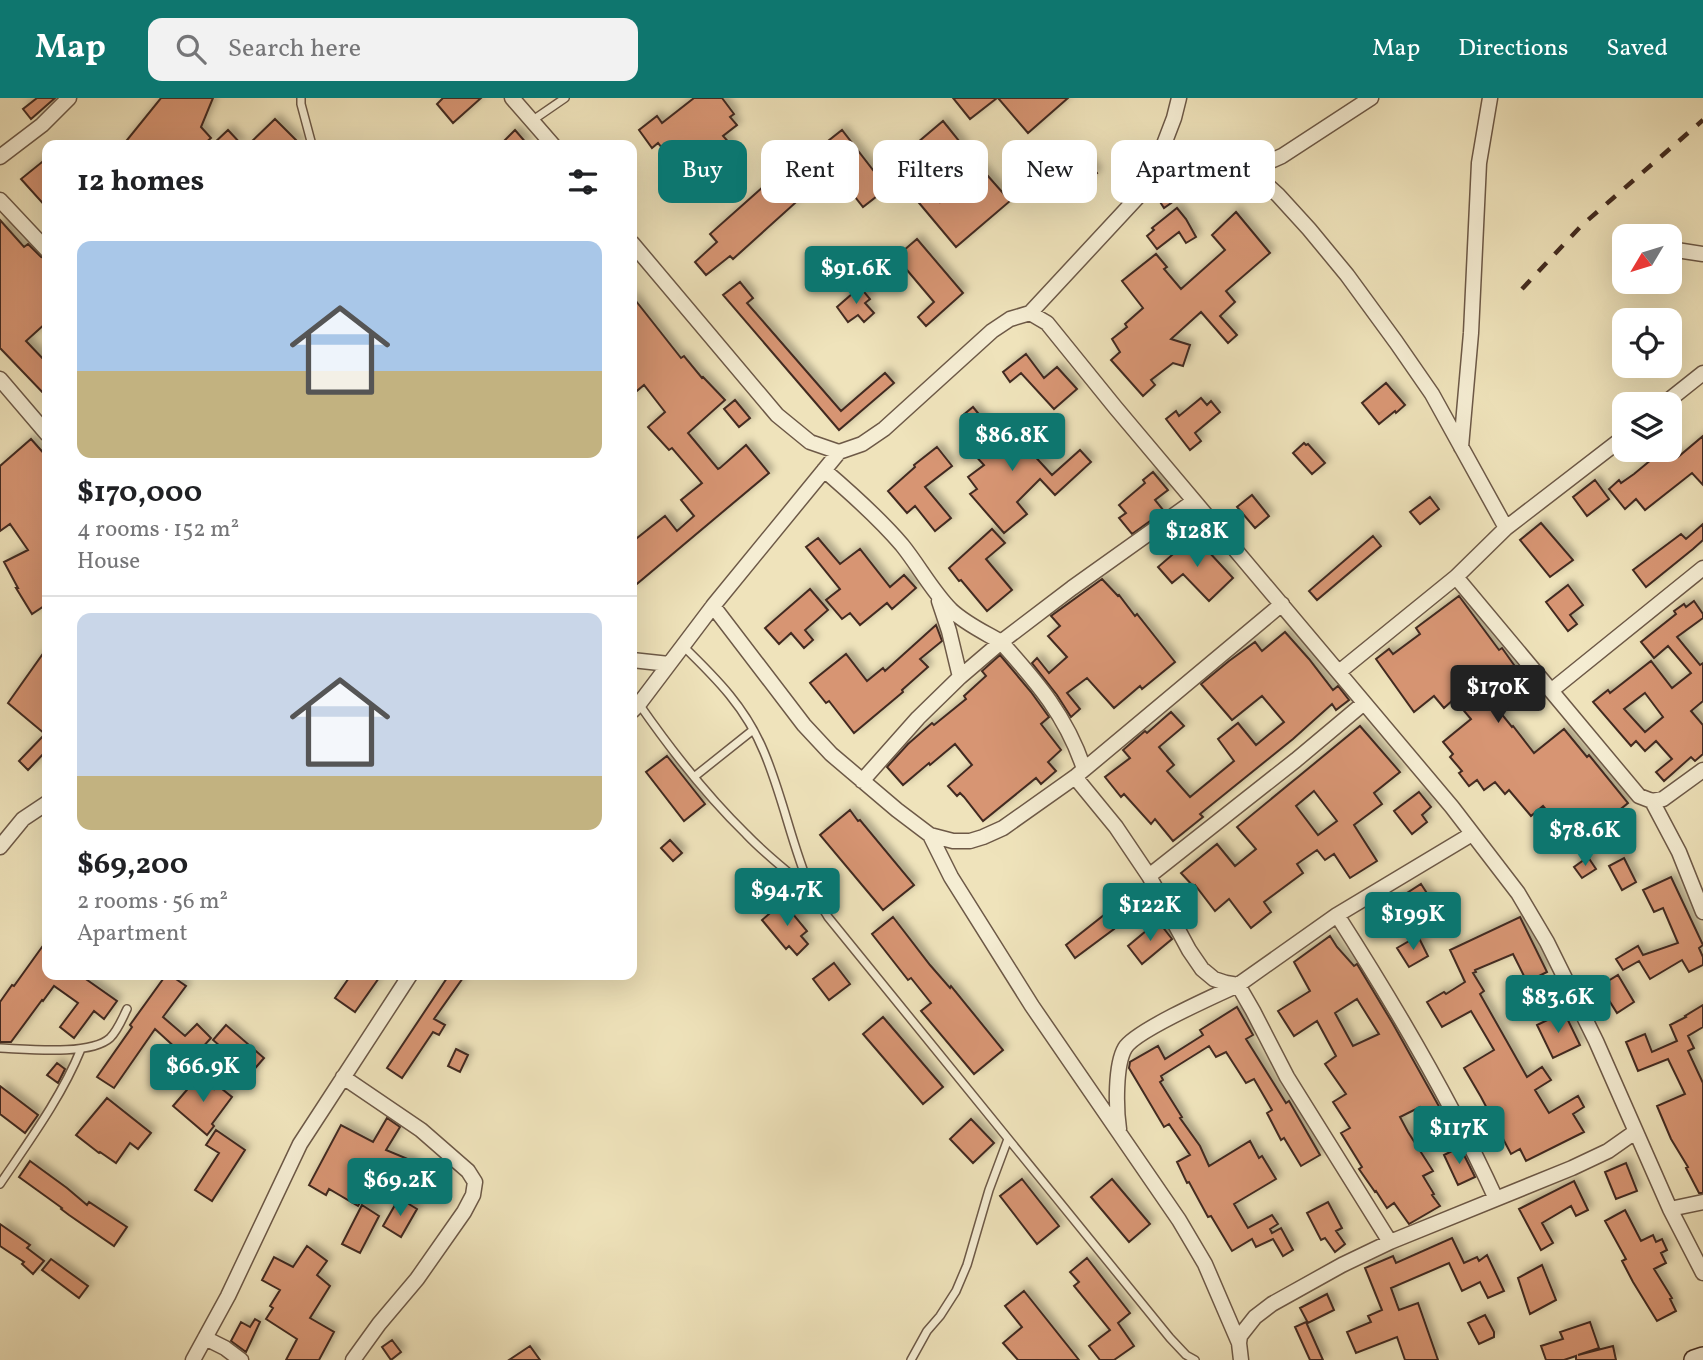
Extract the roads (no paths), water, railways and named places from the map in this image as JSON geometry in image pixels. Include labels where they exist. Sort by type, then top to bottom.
[{"type":"main road","points":[[1694,1360],[1703,1357]]},
{"type":"street","points":[[0,157],[42,125],[69,98]]},
{"type":"street","points":[[512,98],[549,140]]},
{"type":"street","points":[[1166,140],[1179,98]]},
{"type":"street","points":[[1275,159],[1371,98]]},
{"type":"street","points":[[1461,448],[1471,333],[1479,163],[1490,98]]},
{"type":"street","points":[[1275,192],[1348,275],[1420,376],[1506,528]]},
{"type":"street","points":[[0,200],[42,245]]},
{"type":"street","points":[[637,707],[713,606],[839,452],[862,444],[884,429],[992,331],[1010,319],[1030,313],[1132,203]]},
{"type":"street","points":[[637,249],[776,415],[810,442],[839,452]]},
{"type":"street","points":[[1682,251],[1703,254]]},
{"type":"street","points":[[1030,313],[1047,323],[1452,807],[1518,893],[1547,942],[1596,1041],[1670,1209],[1703,1273]]},
{"type":"street","points":[[1679,392],[1703,373]]},
{"type":"street","points":[[0,379],[42,428]]},
{"type":"street","points":[[1339,673],[1457,577],[1506,528],[1612,446]]},
{"type":"street","points":[[824,470],[888,529],[953,611],[974,628],[1001,642],[1046,694],[1075,744],[1079,773],[1149,876],[1189,950],[1202,969],[1214,979],[1238,985]]},
{"type":"street","points":[[862,781],[918,718],[1001,642],[1194,501]]},
{"type":"street","points":[[1552,690],[1703,568]]},
{"type":"street","points":[[1457,577],[1639,796],[1652,801],[1663,799],[1703,770]]},
{"type":"street","points":[[937,594],[960,677]]},
{"type":"street","points":[[713,606],[804,725],[831,754],[930,835],[953,841],[970,841],[1003,828],[1079,773],[1282,604]]},
{"type":"street","points":[[637,661],[669,664]]},
{"type":"street","points":[[1149,876],[1364,703]]},
{"type":"street","points":[[1652,801],[1679,852],[1703,912]]},
{"type":"street","points":[[0,847],[23,819],[42,806]]},
{"type":"street","points":[[1120,1133],[1118,1075],[1125,1047],[1133,1039],[1238,985],[1337,915],[1472,834]]},
{"type":"street","points":[[930,835],[951,877],[990,940],[1060,1048],[1165,1198],[1205,1264],[1239,1343],[1241,1360]]},
{"type":"street","points":[[1337,915],[1426,1061],[1465,1133],[1496,1199]]},
{"type":"street","points":[[193,1360],[228,1296],[300,1144],[407,980]]},
{"type":"street","points":[[1238,985],[1286,1077],[1390,1242]]},
{"type":"street","points":[[343,1077],[421,1130],[468,1171],[474,1182],[473,1195],[464,1212],[417,1279],[353,1360]]},
{"type":"street","points":[[1239,1343],[1251,1322],[1272,1304],[1342,1265],[1390,1242],[1572,1168],[1608,1151],[1635,1132]]},
{"type":"street","points":[[1670,1209],[1703,1202]]},
{"type":"street","points":[[205,1338],[241,1360]]},
{"type":"lane","points":[[302,98],[301,104],[311,140]]},
{"type":"lane","points":[[533,120],[565,98]]},
{"type":"lane","points":[[683,646],[734,698],[753,730],[764,752],[812,892]]},
{"type":"lane","points":[[637,709],[744,833],[812,892],[847,942],[1170,1338],[1186,1355],[1195,1360]]},
{"type":"lane","points":[[694,777],[753,730]]},
{"type":"lane","points":[[0,1048],[80,1049],[96,1045],[108,1039],[117,1029],[127,1009]]},
{"type":"lane","points":[[0,1184],[71,1074],[80,1049]]},
{"type":"lane","points":[[911,1360],[927,1331],[956,1291],[1008,1139]]},
{"type":"railway","points":[[1522,289],[1581,226],[1703,120]]}]
